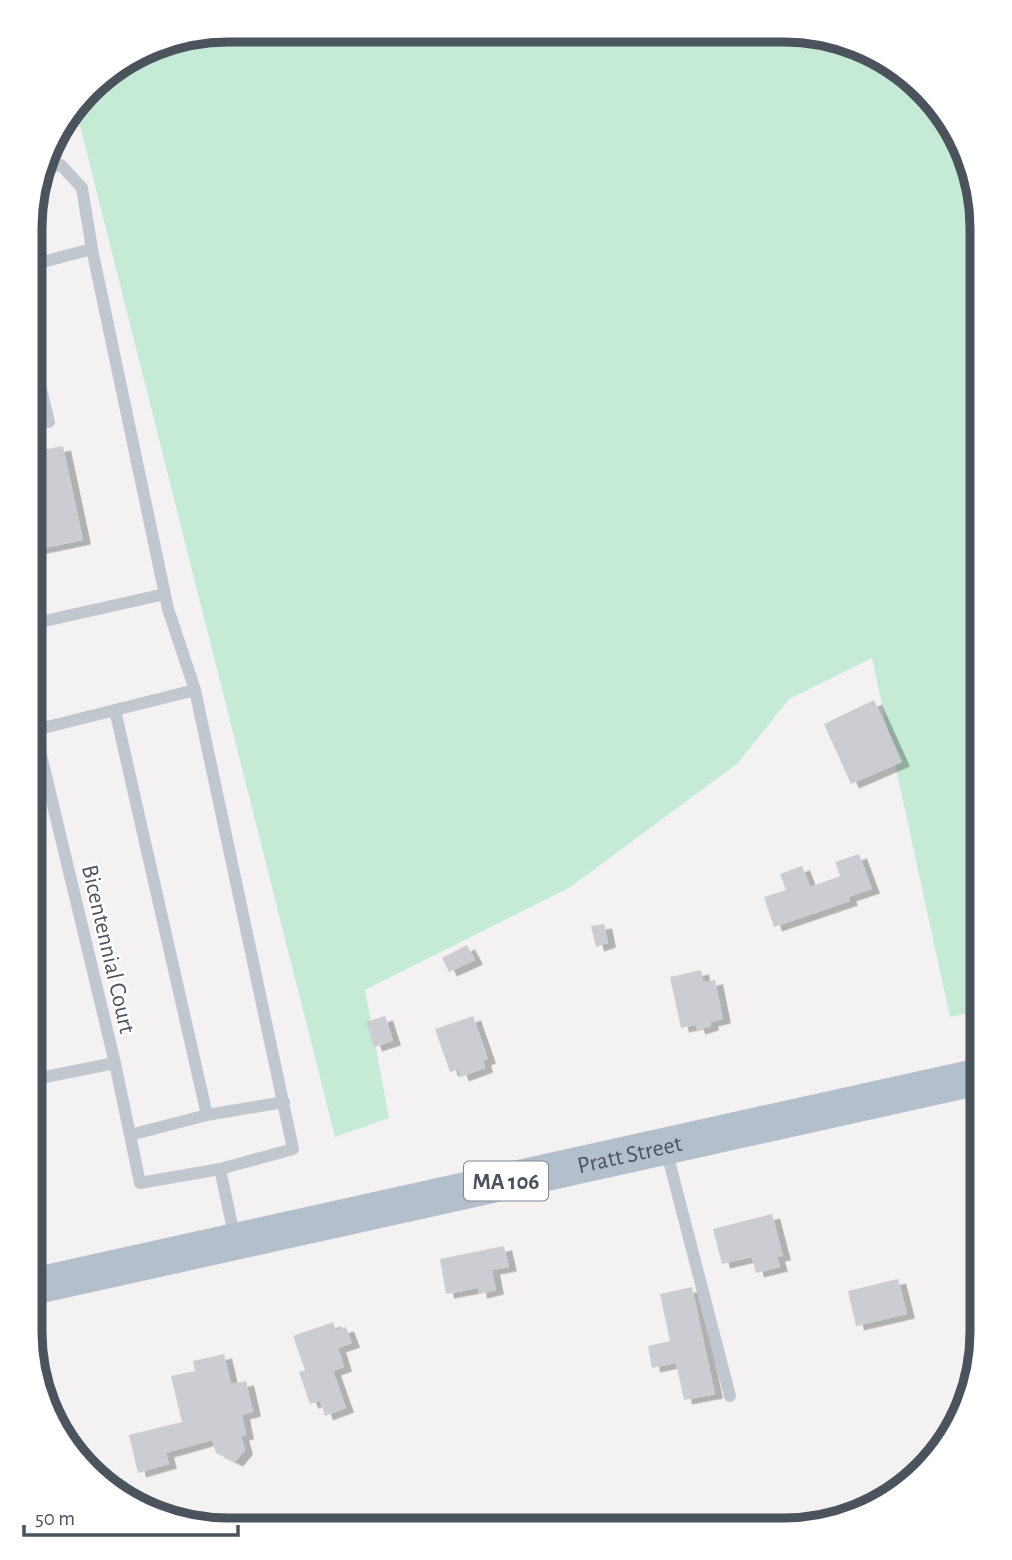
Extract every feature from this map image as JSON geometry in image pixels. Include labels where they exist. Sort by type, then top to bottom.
[{"type":"main road","name":"Pratt Street","points":[[42,1284],[970,1079]]},
{"type":"lane","points":[[52,167],[61,165],[82,188],[92,249],[165,594],[195,690],[293,1149],[220,1169],[236,1243]]},
{"type":"lane","points":[[42,262],[92,249]]},
{"type":"lane","points":[[42,394],[49,422]]},
{"type":"lane","points":[[42,622],[165,594]]},
{"type":"lane","points":[[42,729],[195,690]]},
{"type":"lane","points":[[114,710],[207,1115]]},
{"type":"lane","name":"Bicentennial Court","points":[[42,767],[115,1063],[140,1183],[220,1169]]},
{"type":"lane","points":[[42,1078],[115,1063]]},
{"type":"lane","points":[[130,1135],[207,1115],[284,1102]]},
{"type":"lane","points":[[665,1145],[730,1396]]},
{"type":"green space","points":[[228,42],[784,42],[832,48],[855,56],[897,80],[916,96],[932,115],[956,157],[968,203],[970,1013],[950,1017],[872,658],[789,699],[738,763],[569,888],[365,990],[389,1118],[335,1137],[78,118],[105,88],[146,61],[180,48]]},
{"type":"building","points":[[63,446],[83,540],[42,549],[42,450]]},
{"type":"building","points":[[874,700],[902,762],[851,784],[824,724]]},
{"type":"building","points":[[859,854],[872,889],[848,897],[850,901],[774,927],[764,897],[786,890],[780,874],[802,866],[810,887],[840,876],[835,862]]},
{"type":"building","points":[[604,924],[608,943],[596,947],[591,926]]},
{"type":"building","points":[[467,945],[475,960],[449,972],[442,958]]},
{"type":"building","points":[[701,970],[703,982],[715,980],[723,1019],[710,1022],[711,1026],[697,1030],[696,1025],[681,1028],[670,977]]},
{"type":"building","points":[[385,1016],[393,1041],[374,1047],[366,1022]]},
{"type":"building","points":[[473,1016],[488,1059],[483,1061],[485,1068],[461,1077],[458,1070],[450,1072],[435,1029]]},
{"type":"building","points":[[772,1214],[783,1256],[777,1257],[780,1267],[756,1273],[752,1257],[722,1264],[713,1229]]},
{"type":"building","points":[[504,1246],[509,1267],[492,1270],[496,1290],[479,1294],[478,1288],[446,1294],[440,1259]]},
{"type":"building","points":[[898,1279],[907,1314],[856,1326],[848,1291]]},
{"type":"building","points":[[692,1287],[715,1394],[684,1400],[676,1363],[652,1368],[648,1346],[670,1341],[660,1294]]},
{"type":"building","points":[[333,1322],[336,1330],[346,1327],[352,1343],[338,1348],[344,1367],[333,1371],[346,1408],[325,1416],[320,1401],[310,1404],[299,1372],[305,1370],[293,1336]]},
{"type":"building","points":[[224,1354],[231,1384],[246,1381],[253,1412],[242,1415],[246,1435],[241,1436],[245,1450],[235,1462],[216,1453],[212,1440],[166,1453],[169,1464],[138,1473],[129,1435],[182,1422],[171,1376],[195,1371],[193,1361]]}]
